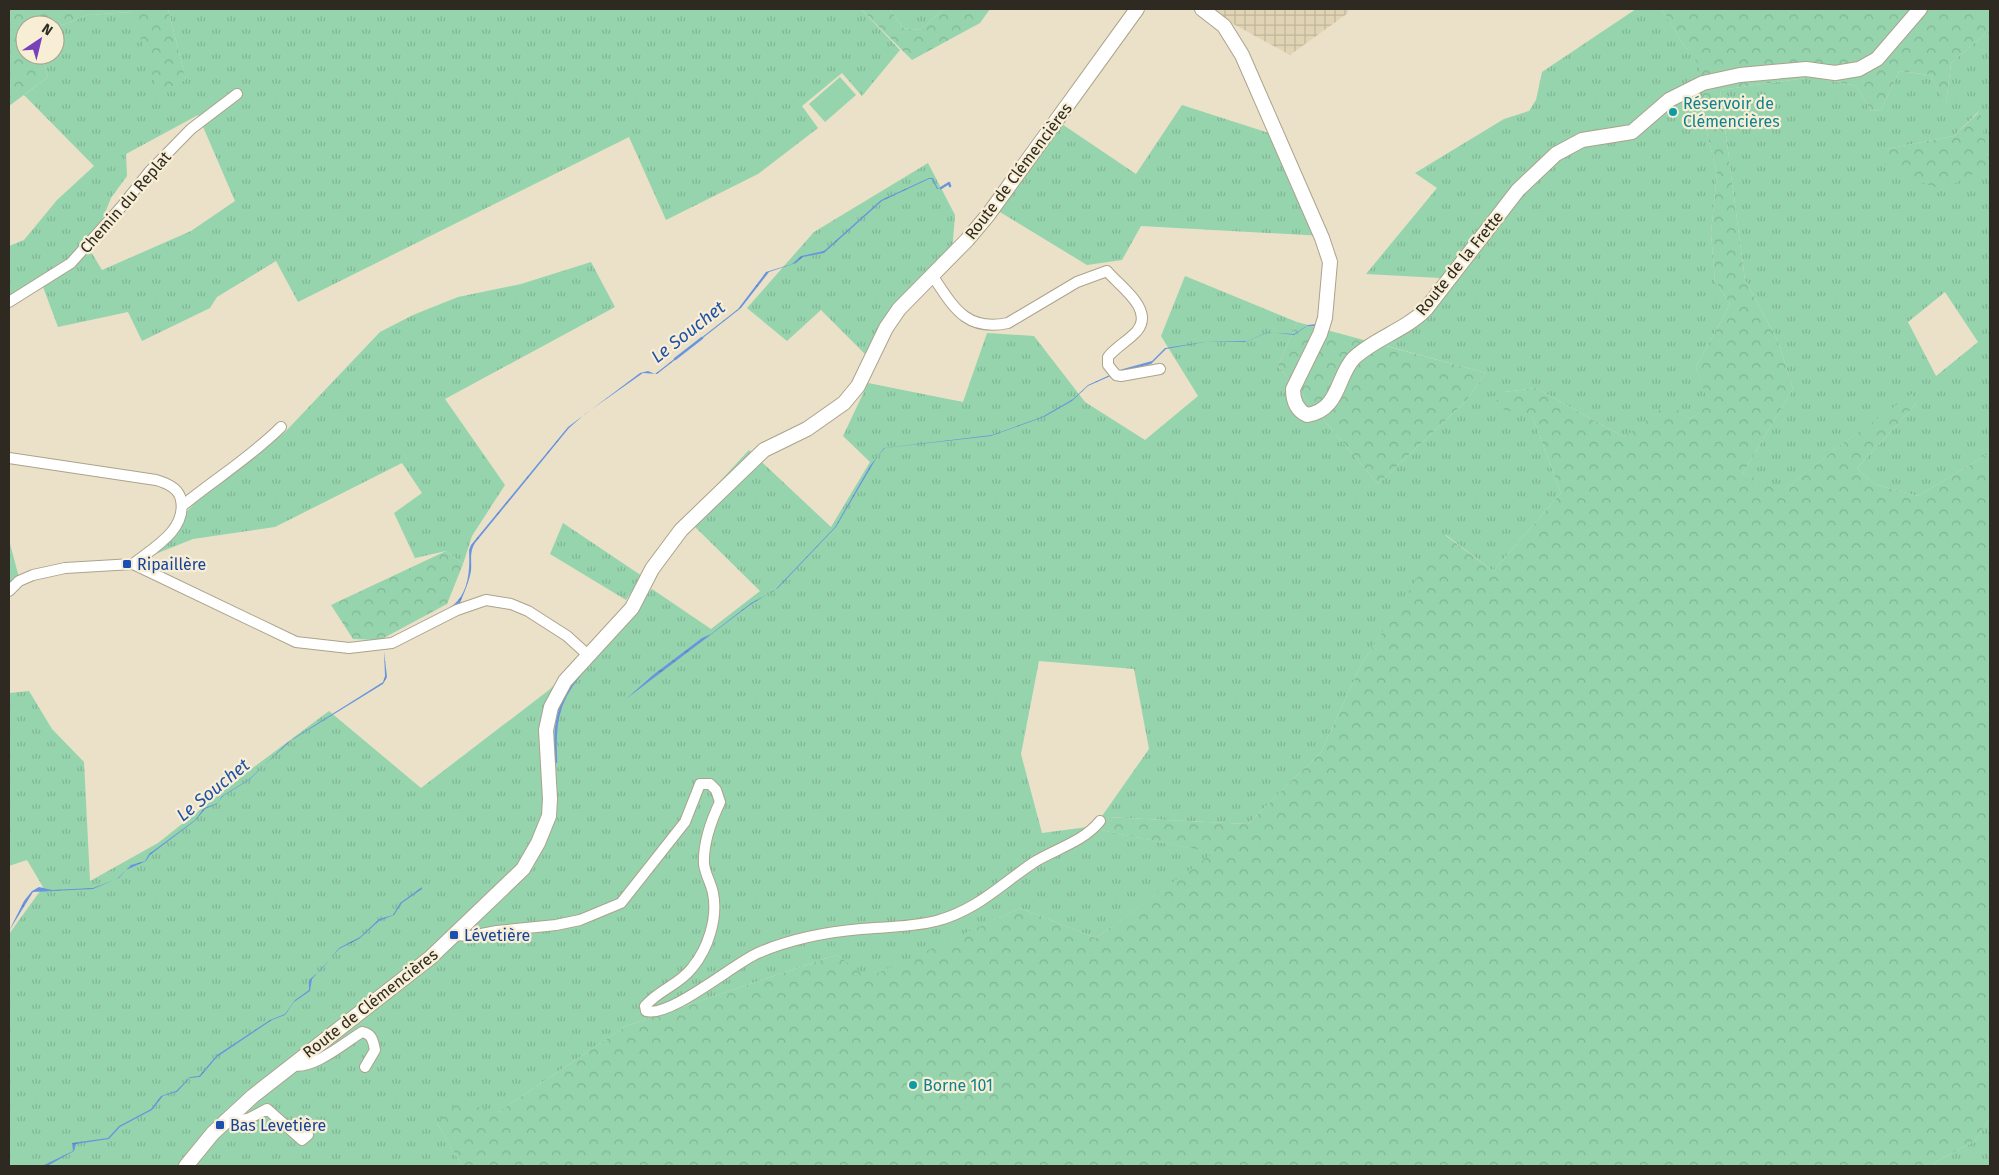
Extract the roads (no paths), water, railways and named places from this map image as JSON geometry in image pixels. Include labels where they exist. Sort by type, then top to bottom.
[{"type":"street","name":"Route de Clémencières","points":[[186,1166],[211,1135],[228,1118],[292,1065],[413,972],[454,936],[469,930],[516,877],[538,843],[550,808],[546,730],[551,707],[565,681],[632,608],[652,569],[681,530],[764,450],[821,420],[844,403],[862,378],[892,318],[908,298],[967,240],[988,215],[1137,9]]},
{"type":"street","name":"Route de la Frette","points":[[1202,9],[1224,26],[1242,55],[1322,238],[1330,262],[1325,318],[1320,334],[1293,389],[1293,399],[1297,406],[1307,415],[1321,409],[1335,394],[1346,368],[1353,359],[1379,339],[1419,316],[1426,309],[1518,190],[1556,154],[1582,140],[1632,132],[1669,100],[1703,83],[1740,75],[1806,69],[1835,73],[1858,69],[1877,59],[1920,9]]},
{"type":"street","name":"Chemin du Replat","points":[[9,302],[71,263],[122,206],[149,172],[191,129],[237,94]]},
{"type":"street","points":[[932,275],[958,313],[984,326],[996,326],[1008,323],[1078,282],[1107,271],[1138,305],[1142,318],[1137,331],[1108,357],[1108,365],[1116,375],[1121,376],[1160,369]]},
{"type":"street","points":[[182,506],[255,451],[282,427]]},
{"type":"street","points":[[9,458],[168,483],[177,491],[182,506],[179,522],[175,529],[133,564]]},
{"type":"street","points":[[9,591],[19,581],[33,575],[65,568],[133,564],[272,632],[302,644],[349,648],[392,643],[457,610],[486,600],[511,604],[528,611],[567,636],[588,656]]},
{"type":"street","points":[[469,930],[496,931],[556,925],[580,920],[609,909],[621,902],[685,822],[700,784],[710,784],[716,790],[720,802],[705,842],[704,866],[713,894],[713,921],[700,956],[692,969],[679,981],[655,995],[645,1006],[646,1011],[657,1012],[692,994],[757,953],[820,935],[936,921],[966,910],[989,897],[1036,862],[1092,830],[1100,821]]},
{"type":"street","points":[[292,1065],[300,1067],[315,1062],[362,1032],[368,1033],[373,1039],[375,1050],[365,1067]]},
{"type":"street","points":[[228,1118],[235,1122],[250,1118],[268,1109],[302,1140],[308,1135]]},
{"type":"water","points":[[929,178],[933,178],[938,189],[932,179],[929,179],[882,201],[824,253],[803,257],[796,263],[769,272],[741,308],[655,374],[738,309],[766,272],[792,264],[801,256],[824,251],[881,200]]},
{"type":"water","points":[[1317,324],[1320,326],[1307,326],[1294,335],[1271,332],[1294,334],[1308,325]]},
{"type":"water","points":[[1269,332],[1245,342],[1205,342],[1166,349],[1151,364],[1122,371],[1088,386],[1072,401],[1044,417],[991,436],[885,448],[877,457],[884,448],[992,435],[1042,417],[1073,399],[1088,385],[1123,369],[1152,361],[1165,348],[1204,342],[1247,341]]},
{"type":"water","points":[[648,371],[655,374],[643,373],[591,410],[640,373]]},
{"type":"water","points":[[583,416],[569,428],[475,543],[471,554],[471,571],[465,591],[460,603],[449,608],[461,597],[467,582],[471,545],[568,427]]},
{"type":"water","points":[[877,457],[836,527],[775,590],[835,527]]},
{"type":"water","points":[[767,594],[626,699],[653,675],[702,638],[711,634],[751,603]]},
{"type":"water","points":[[384,651],[387,677],[383,684],[292,740],[383,682],[385,676]]},
{"type":"water","points":[[292,740],[264,765],[287,743]]},
{"type":"water","points":[[264,765],[249,780],[223,796],[219,802],[222,796],[248,780]]},
{"type":"water","points":[[218,803],[205,809],[196,820],[150,855],[146,861],[126,870],[131,865],[145,861],[149,854],[195,820],[204,808]]},
{"type":"water","points":[[114,880],[93,889],[33,892],[9,931],[24,901],[32,891],[39,887],[52,890],[93,888]]},
{"type":"water","points":[[422,887],[422,889],[402,903],[394,915],[379,921],[359,939],[339,949],[330,959],[339,948],[360,937],[379,919],[393,915],[400,903]]},
{"type":"water","points":[[317,973],[312,979],[310,991],[294,1002],[285,1015],[272,1020],[217,1057],[200,1077],[190,1078],[177,1092],[163,1096],[152,1110],[120,1127],[109,1139],[76,1144],[74,1151],[49,1165],[42,1166],[73,1151],[72,1143],[108,1138],[119,1126],[151,1109],[161,1096],[176,1091],[190,1077],[199,1076],[217,1055],[270,1020],[285,1014],[295,1000],[309,990],[309,980]]},
{"type":"waterway","name":"Le Souchet","points":[[941,188],[949,183],[950,186]]},
{"type":"waterway","name":"Le Souchet","points":[[675,359],[702,338]]},
{"type":"waterway","points":[[556,762],[556,727],[558,716],[565,696],[579,676]]},
{"type":"place","name":"Réservoir de Clémencières","points":[[1673,112]]},
{"type":"place","name":"Ripaillère","points":[[127,564]]},
{"type":"place","name":"Lévetière","points":[[454,935]]},
{"type":"place","name":"Borne 101","points":[[913,1085]]},
{"type":"place","name":"Bas Levetière","points":[[220,1125]]}]
